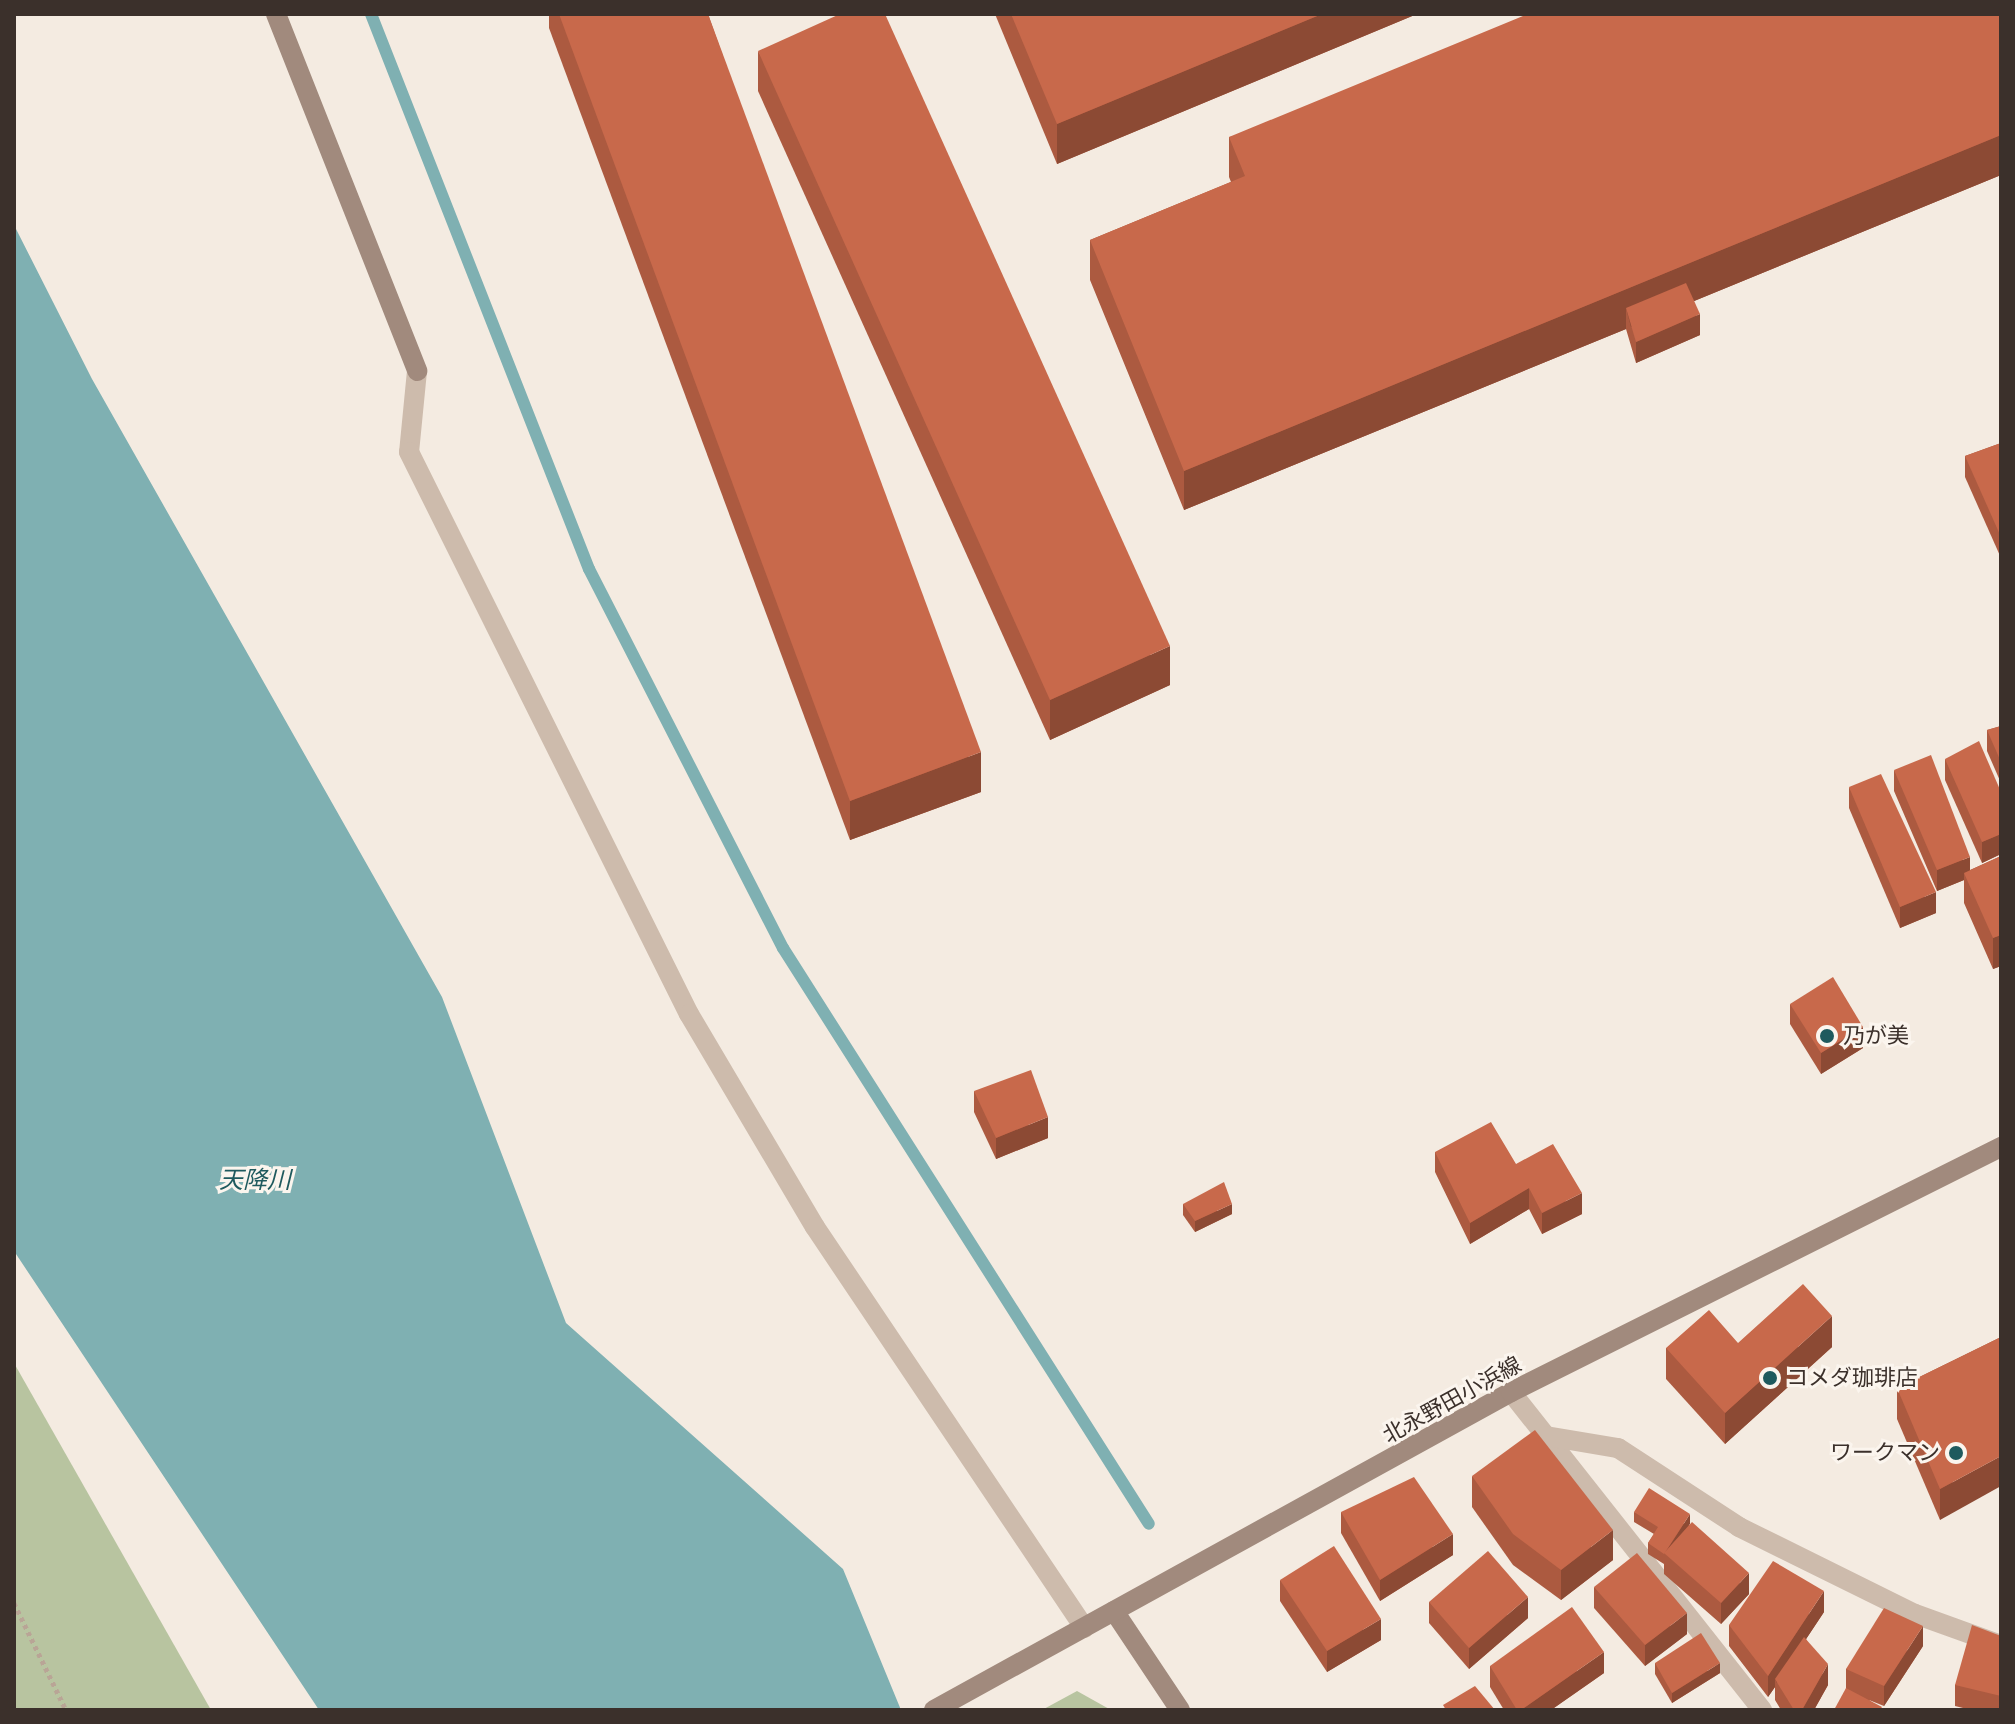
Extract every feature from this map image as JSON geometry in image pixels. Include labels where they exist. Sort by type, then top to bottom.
[{"type":"main road","points":[[276,14],[417,371]]},
{"type":"main road","name":"北永野田小浜線","points":[[934,1710],[1511,1392],[2001,1147]]},
{"type":"main road","points":[[1114,1611],[1180,1710]]},
{"type":"street","points":[[417,371],[409,452],[689,1014],[815,1227],[1084,1628]]},
{"type":"street","points":[[1511,1392],[1762,1710]]},
{"type":"street","points":[[1546,1436],[1618,1448],[1739,1527],[1915,1614],[2001,1645]]},
{"type":"path","points":[[14,1603],[66,1710]]},
{"type":"green space","points":[[14,1363],[211,1710],[14,1710]]},
{"type":"green space","points":[[1077,1691],[1111,1710],[1042,1710]]},
{"type":"water","name":"天降川","points":[[14,225],[92,379],[442,997],[566,1323],[843,1569],[901,1710],[319,1710],[14,1251]]},
{"type":"building","points":[[559,14],[708,14],[981,752],[850,801]]},
{"type":"building","points":[[840,14],[885,14],[1170,646],[1050,700],[758,51]]},
{"type":"building","points":[[1011,14],[1322,14],[1057,124]]},
{"type":"building","points":[[1528,14],[2001,14],[2001,135],[1184,471],[1090,240],[1245,176],[1229,137]]},
{"type":"building","points":[[1686,283],[1700,314],[1636,342],[1626,308]]},
{"type":"building","points":[[2001,443],[2001,537],[1965,456]]},
{"type":"building","points":[[2001,726],[2001,762],[1987,730]]},
{"type":"building","points":[[1979,741],[2001,792],[2001,834],[1982,842],[1945,759]]},
{"type":"building","points":[[1931,755],[1970,857],[1937,870],[1894,770]]},
{"type":"building","points":[[1881,774],[1936,892],[1900,907],[1849,787]]},
{"type":"building","points":[[2001,856],[2001,935],[1993,938],[1964,873]]},
{"type":"building","points":[[1833,977],[1863,1027],[1821,1053],[1790,1004]]},
{"type":"building","points":[[1031,1070],[1048,1117],[996,1138],[974,1091]]},
{"type":"building","points":[[1491,1122],[1516,1164],[1553,1144],[1582,1193],[1542,1213],[1529,1188],[1470,1223],[1435,1152]]},
{"type":"building","points":[[1224,1182],[1232,1204],[1195,1221],[1183,1204]]},
{"type":"building","points":[[1803,1284],[1832,1316],[1725,1413],[1666,1348],[1709,1310],[1738,1343]]},
{"type":"building","name":"ワークマン","points":[[2001,1337],[2001,1456],[1940,1489],[1897,1388]]},
{"type":"building","points":[[1535,1430],[1613,1530],[1561,1570],[1513,1534],[1472,1476]]},
{"type":"building","points":[[1414,1477],[1453,1534],[1380,1580],[1341,1512]]},
{"type":"building","points":[[1649,1488],[1690,1514],[1664,1554],[1648,1543],[1658,1527],[1634,1512]]},
{"type":"building","points":[[1692,1522],[1749,1573],[1721,1603],[1664,1553]]},
{"type":"building","points":[[1334,1546],[1381,1619],[1327,1651],[1280,1580]]},
{"type":"building","points":[[1488,1551],[1528,1597],[1469,1648],[1429,1602]]},
{"type":"building","points":[[1637,1553],[1687,1613],[1645,1645],[1594,1587]]},
{"type":"building","points":[[1773,1561],[1824,1591],[1768,1676],[1729,1625]]},
{"type":"building","points":[[1572,1607],[1604,1652],[1517,1710],[1490,1666]]},
{"type":"building","points":[[1884,1608],[1923,1626],[1884,1686],[1846,1669]]},
{"type":"building","points":[[1972,1625],[2001,1636],[2001,1696],[1955,1685]]},
{"type":"building","points":[[1701,1633],[1720,1663],[1672,1693],[1655,1663]]},
{"type":"building","points":[[1804,1637],[1828,1664],[1802,1710],[1794,1710],[1775,1679]]},
{"type":"building","points":[[1475,1686],[1495,1710],[1446,1710],[1443,1705]]},
{"type":"building","points":[[1846,1688],[1882,1707],[1880,1710],[1834,1710]]},
{"type":"waterway","points":[[371,14],[589,569],[783,948],[1149,1524]]},
{"type":"place","name":"乃が美","points":[[1827,1036]]},
{"type":"place","name":"コメダ珈琲店","points":[[1770,1378]]},
{"type":"place","name":"ワークマン","points":[[1956,1453]]}]
